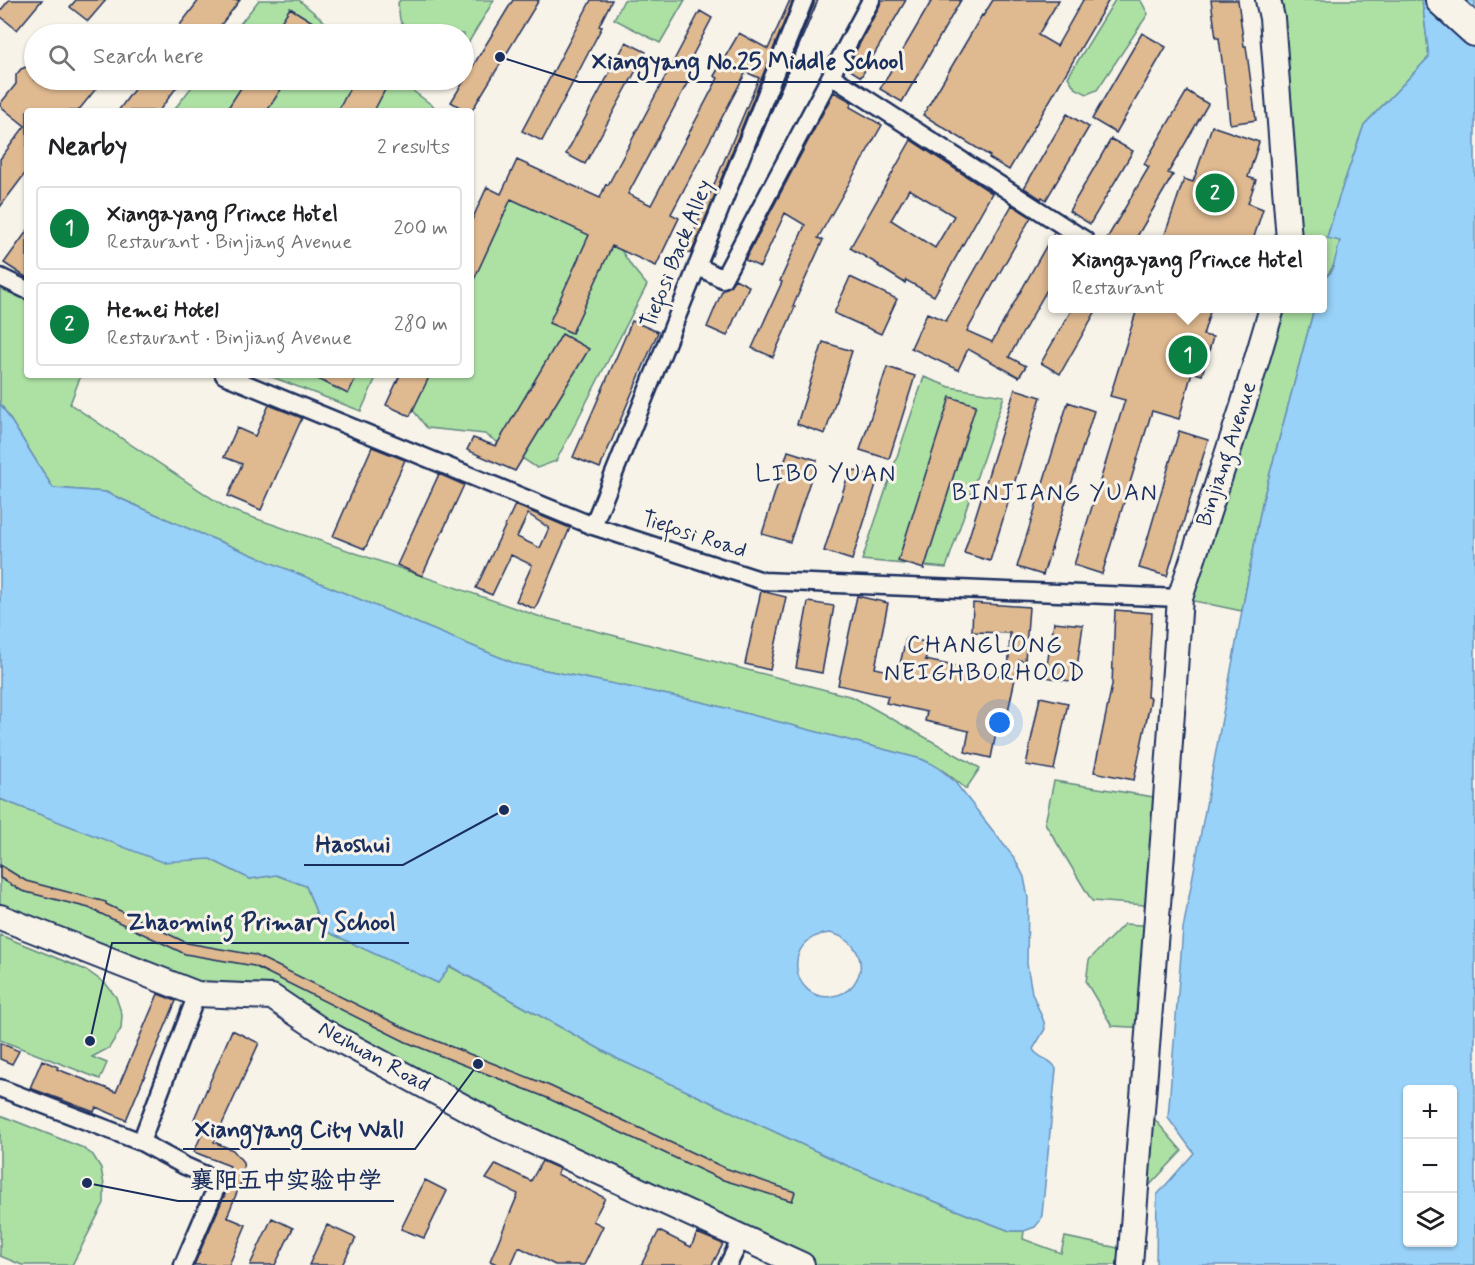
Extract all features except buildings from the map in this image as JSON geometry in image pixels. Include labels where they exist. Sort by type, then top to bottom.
[{"type":"highway","points":[[1441,0],[1475,31]]},
{"type":"street","name":"Tiefosi Back Alley","points":[[593,526],[804,0]]},
{"type":"street","points":[[697,266],[723,279],[871,0]]},
{"type":"street","points":[[1269,0],[1289,235]]},
{"type":"street","points":[[831,76],[1077,235]]},
{"type":"street","points":[[0,277],[24,289]]},
{"type":"street","name":"Binjiang Avenue","points":[[1130,1265],[1164,838],[1180,598],[1271,313]]},
{"type":"street","name":"Tiefosi Road","points":[[231,378],[593,526],[763,580],[1180,598]]},
{"type":"street","name":"Neihuan Road","points":[[0,917],[197,994],[272,997],[321,1030],[497,1125],[802,1265]]},
{"type":"street","points":[[141,1142],[197,994]]},
{"type":"street","points":[[0,1088],[141,1142],[219,1181],[183,1265]]},
{"type":"street","points":[[728,1265],[742,1237]]},
{"type":"green space","points":[[259,0],[299,0],[327,24],[240,24]]},
{"type":"green space","points":[[400,0],[494,0],[474,33],[474,24],[402,24],[398,3]]},
{"type":"green space","points":[[624,0],[685,0],[660,43],[614,19]]},
{"type":"green space","points":[[1115,0],[1140,0],[1148,14],[1097,90],[1087,94],[1075,88],[1068,77]]},
{"type":"green space","points":[[1268,0],[1422,0],[1429,57],[1364,125],[1327,237],[1327,235],[1289,235]]},
{"type":"green space","points":[[189,90],[412,90],[436,108],[175,108]]},
{"type":"green space","points":[[522,191],[610,233],[647,285],[556,461],[537,468],[485,434],[427,428],[405,400],[416,378],[474,378],[474,253],[492,214]]},
{"type":"green space","points":[[1327,237],[1340,241],[1327,275]]},
{"type":"green space","points":[[0,277],[24,289],[24,378],[80,378],[70,404],[228,509],[538,616],[853,697],[980,768],[966,789],[939,768],[921,759],[702,702],[516,664],[187,528],[106,492],[53,488],[0,403]]},
{"type":"green space","points":[[1271,313],[1313,313],[1262,503],[1242,611],[1180,598]]},
{"type":"green space","points":[[924,377],[950,387],[1004,396],[946,568],[862,560]]},
{"type":"green space","points":[[275,378],[376,378],[361,411]]},
{"type":"green space","points":[[1054,781],[1166,799],[1158,906],[1092,901],[1045,823]]},
{"type":"green space","points":[[0,799],[162,861],[210,859],[250,879],[276,875],[306,886],[323,930],[438,983],[449,966],[618,1059],[846,1165],[1010,1231],[1024,1231],[1023,1239],[1061,1253],[1065,1237],[1132,1251],[1141,1265],[802,1265],[497,1125],[272,997],[197,994],[0,917]]},
{"type":"green space","points":[[1124,924],[1156,926],[1148,1028],[1112,1026],[1086,982],[1089,960]]},
{"type":"green space","points":[[0,935],[86,970],[106,984],[116,997],[122,1015],[121,1029],[109,1048],[92,1057],[107,1063],[100,1079],[0,1040]]},
{"type":"green space","points":[[1150,1114],[1182,1151],[1146,1189]]},
{"type":"green space","points":[[0,1115],[81,1147],[93,1155],[101,1168],[104,1203],[72,1265],[22,1265],[0,1256]]},
{"type":"water","points":[[1422,0],[1475,0],[1475,1265],[1156,1265],[1157,1195],[1194,1153],[1168,1118],[1183,929],[1262,503],[1313,313],[1327,313],[1327,276],[1332,271],[1340,241],[1327,238],[1364,125],[1429,57]]},
{"type":"water","points":[[0,403],[53,488],[105,492],[516,664],[702,702],[921,759],[942,771],[954,781],[1015,859],[1024,877],[1028,898],[1027,964],[1032,993],[1045,1029],[1033,1049],[1056,1069],[1040,1221],[1035,1227],[1024,1231],[1010,1231],[956,1210],[846,1165],[618,1059],[450,966],[438,983],[323,930],[306,886],[276,875],[250,879],[210,859],[162,862],[0,799]],"holes":[[[830,933],[847,940],[857,953],[860,960],[858,977],[853,985],[842,994],[819,996],[808,990],[801,981],[797,969],[798,957],[803,946],[814,937]]]},
{"type":"place","name":"Xiangyang No.25 Middle School","points":[[500,57]]},
{"type":"place","name":"Hemei Hotel","points":[[1215,193]]},
{"type":"place","name":"Xiangayang Prince Hotel","points":[[1188,355]]},
{"type":"place","name":"Haoshui","points":[[504,810]]},
{"type":"place","name":"Zhaoming Primary School","points":[[90,1041]]},
{"type":"place","name":"Xiangyang City Wall","points":[[478,1064]]},
{"type":"place","name":"襄阳五中实验中学","points":[[87,1183]]},
{"type":"district","name":"LIBO YUAN","points":[[826,474]]},
{"type":"district","name":"BINJIANG YUAN","points":[[1055,493]]},
{"type":"district","name":"CHANGLONG NEIGHBORHOOD","points":[[985,659]]}]
